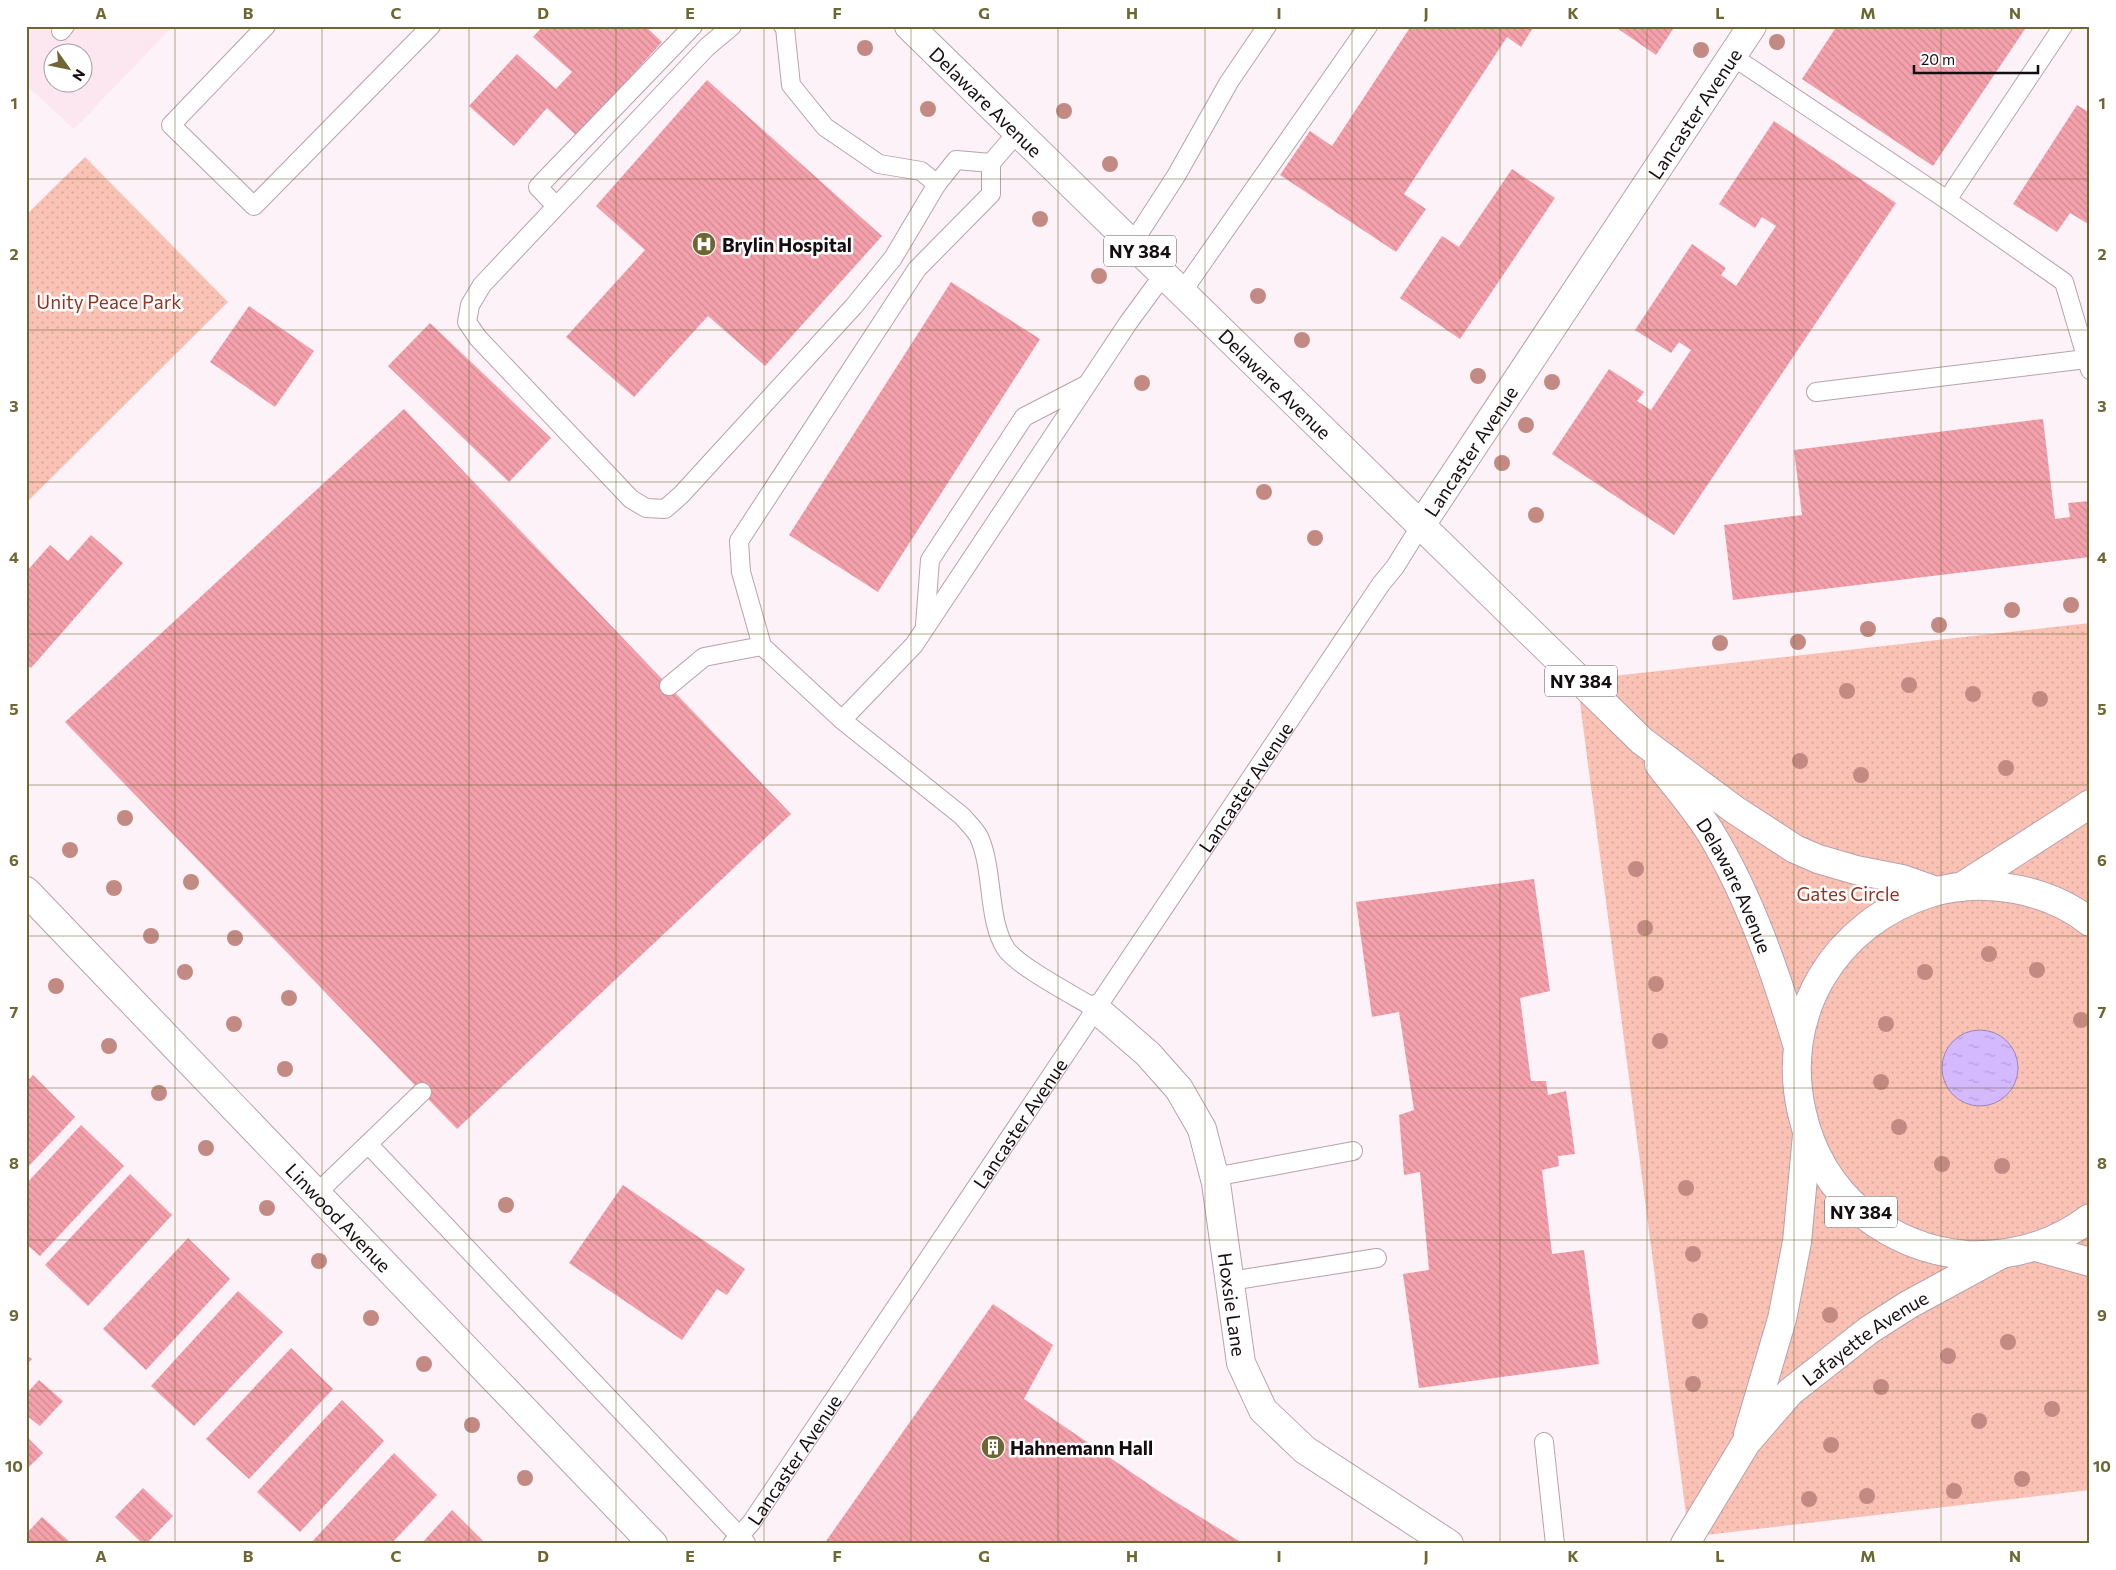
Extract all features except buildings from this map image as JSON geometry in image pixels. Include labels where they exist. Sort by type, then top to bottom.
[{"type":"street","name":"Delaware Avenue","points":[[909,26],[1642,741],[1735,810],[1795,849],[1828,862],[1874,874],[1948,889]]},
{"type":"street","name":"Lancaster Avenue","points":[[1421,526],[1752,26]]},
{"type":"street","name":"Delaware Avenue","points":[[1642,741],[1712,834],[1737,882],[1761,938],[1798,1044]]},
{"type":"street","points":[[1798,1044],[1803,1018],[1812,994],[1825,971],[1854,936],[1884,913],[1900,904],[1948,889],[2090,804]]},
{"type":"street","name":"NY 384","points":[[1948,889],[1994,886],[2026,892],[2057,902],[2090,922]]},
{"type":"street","name":"Linwood Avenue","points":[[26,891],[653,1544]]},
{"type":"street","name":"Hoxsie Lane","points":[[1096,1009],[1148,1054],[1179,1089],[1202,1129],[1214,1177],[1241,1363],[1263,1410],[1305,1450],[1449,1544]]},
{"type":"street","name":"NY 384","points":[[1798,1044],[1796,1090],[1807,1135],[1816,1156],[1841,1192],[1873,1222],[1906,1240],[1934,1250],[1955,1254],[2000,1255],[2036,1247],[2090,1262]]},
{"type":"street","name":"Lafayette Avenue","points":[[1746,1443],[1782,1319],[1797,1242],[1807,1135]]},
{"type":"street","points":[[2036,1247],[2058,1238],[2090,1218]]},
{"type":"street","name":"Lafayette Avenue","points":[[1685,1544],[1746,1443],[1790,1392],[1869,1330],[1908,1305],[2000,1255]]},
{"type":"lane","points":[[266,26],[171,125],[254,206],[431,26]]},
{"type":"lane","points":[[556,206],[538,187],[693,26]]},
{"type":"lane","points":[[732,26],[707,46],[556,206],[482,285],[470,305],[467,322],[478,338],[631,499],[646,508],[665,509],[682,494],[854,306],[893,258],[937,184],[956,160],[991,163]]},
{"type":"lane","points":[[783,26],[785,28],[791,85],[825,126],[879,164],[921,171],[937,184]]},
{"type":"lane","points":[[1132,244],[1176,176],[1229,82],[1267,26]]},
{"type":"lane","points":[[842,720],[914,644],[1128,323],[1173,283],[1368,26]]},
{"type":"lane","points":[[1947,200],[2063,26]]},
{"type":"lane","points":[[1732,56],[1947,200],[2064,282],[2088,365],[1816,392]]},
{"type":"lane","points":[[1017,133],[991,163],[991,194],[917,270],[739,541],[741,572],[762,646],[842,720],[962,816],[978,835],[986,857],[998,930],[1007,950],[1026,966],[1096,1009]]},
{"type":"lane","points":[[925,628],[930,560],[1024,417],[1087,385]]},
{"type":"lane","name":"Lancaster Avenue","points":[[739,1541],[1421,526]]},
{"type":"lane","points":[[669,686],[704,657],[762,646]]},
{"type":"lane","points":[[317,1193],[422,1092]]},
{"type":"lane","points":[[368,1144],[739,1541]]},
{"type":"lane","points":[[1214,1177],[1354,1151]]},
{"type":"lane","points":[[1230,1281],[1377,1258]]},
{"type":"lane","points":[[1544,1442],[1555,1544]]},
{"type":"shaded area","points":[[26,26],[173,26],[74,129],[26,85]]},
{"type":"green space","name":"Unity Peace Park","points":[[85,157],[228,302],[26,503],[26,215]]},
{"type":"green space","name":"Gates Circle","points":[[2090,623],[2090,1490],[1689,1537],[1577,680]]},
{"type":"water","points":[[1980,1030],[1994,1033],[2007,1041],[2015,1054],[2018,1068],[2015,1082],[2007,1095],[1994,1103],[1980,1106],[1966,1103],[1953,1095],[1945,1082],[1942,1068],[1945,1054],[1953,1041],[1966,1033]]},
{"type":"place","name":"Brylin Hospital","points":[[704,244]]},
{"type":"place","name":"Hahnemann Hall","points":[[993,1447]]}]
